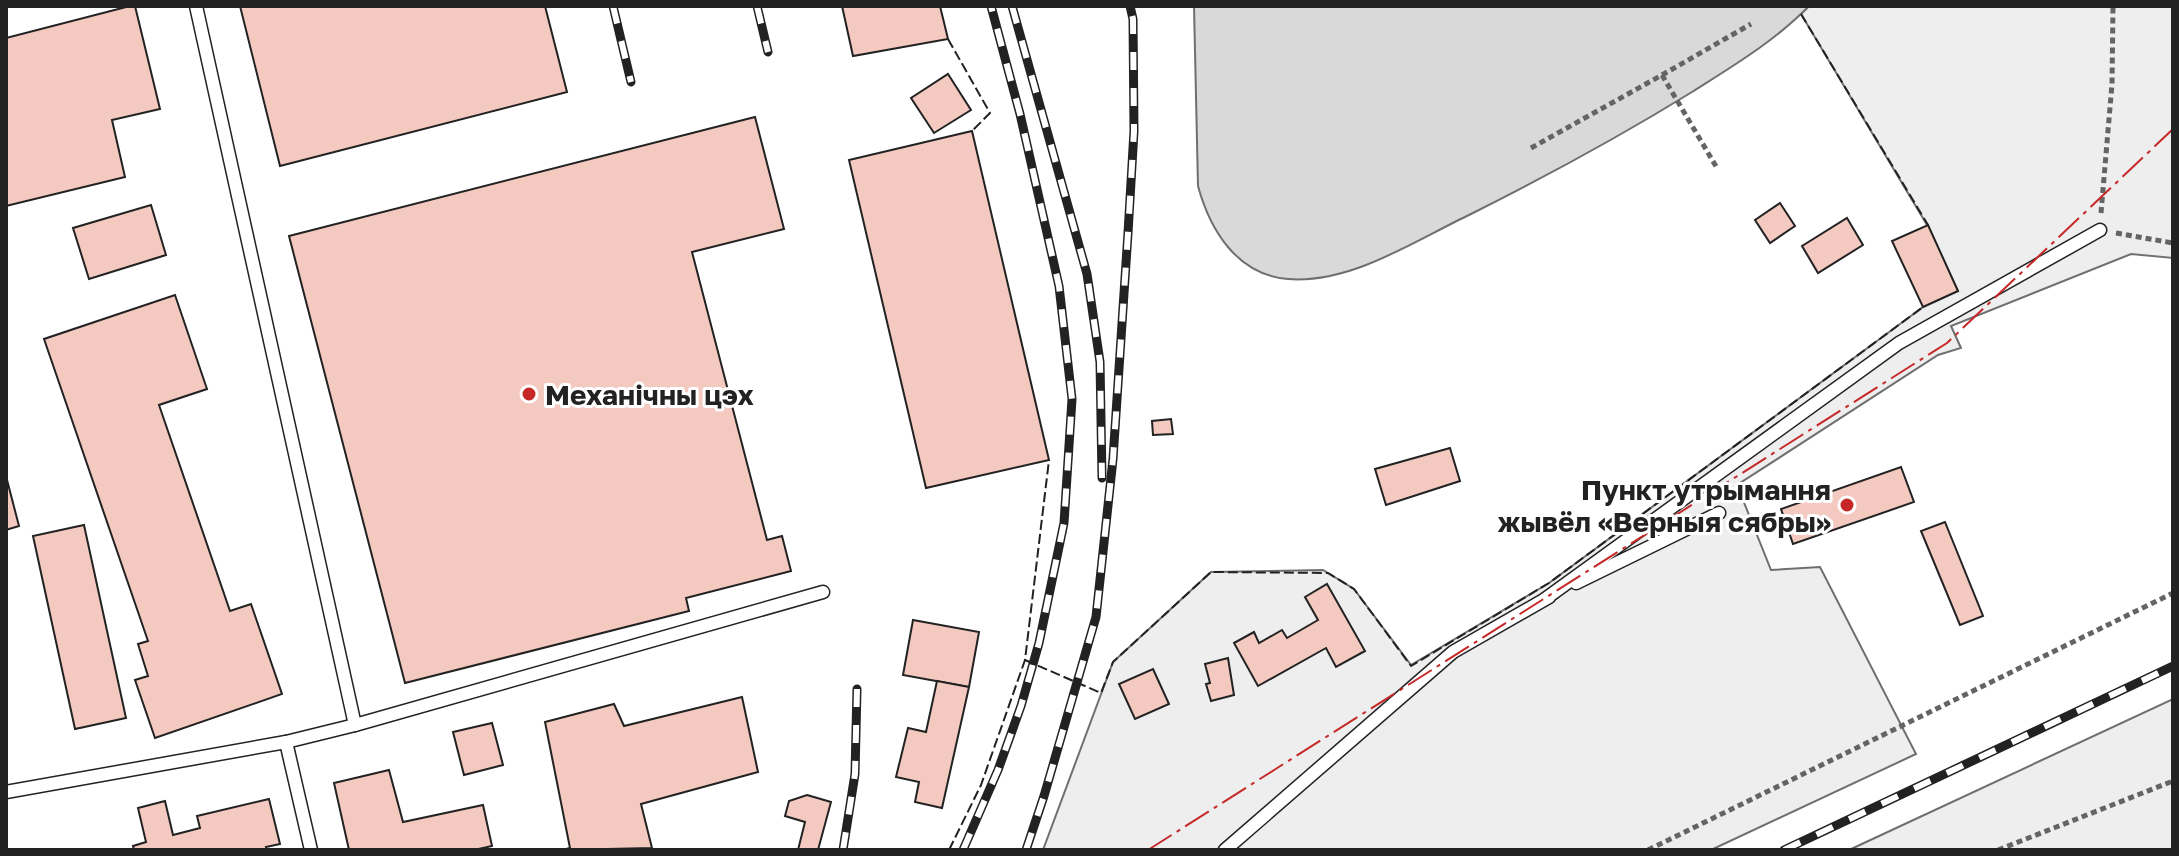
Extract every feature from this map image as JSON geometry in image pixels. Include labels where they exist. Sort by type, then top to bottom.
[{"type":"lane","points":[[196,6],[355,725]]},
{"type":"lane","points":[[1545,599],[1899,343],[2100,230]]},
{"type":"lane","points":[[1225,850],[1453,652],[1545,599],[1719,513]]},
{"type":"lane","points":[[6,792],[286,742],[823,592]]},
{"type":"lane","points":[[286,742],[311,850]]},
{"type":"path","points":[[2113,6],[2112,84],[2100,230],[2173,243]]},
{"type":"path","points":[[1531,148],[1751,24]]},
{"type":"path","points":[[1662,75],[1717,168]]},
{"type":"path","points":[[1648,850],[2173,593]]},
{"type":"path","points":[[1998,850],[2173,781]]},
{"type":"shaded area","points":[[1194,6],[1809,6],[1768,42],[1723,73],[1526,186],[1382,259],[1335,275],[1288,279],[1270,276],[1240,259],[1218,234],[1203,202],[1198,186]]},
{"type":"shaded area","points":[[1809,6],[2173,6],[2173,258],[2131,254],[1951,326],[1961,348],[1938,355],[1737,485],[1771,570],[1820,567],[1916,754],[1711,850],[1043,850],[1113,662],[1211,572],[1323,570],[1354,589],[1411,665],[1549,583],[1923,307],[1958,291],[1927,225],[1801,14]]},
{"type":"shaded area","points":[[2173,699],[2173,850],[1849,850]]},
{"type":"building","points":[[135,6],[160,109],[112,120],[125,177],[6,206],[6,38]]},
{"type":"building","points":[[240,6],[545,6],[567,92],[280,166]]},
{"type":"building","points":[[842,6],[940,6],[948,39],[853,56]]},
{"type":"building","points":[[948,74],[971,110],[934,133],[911,98]]},
{"type":"building","name":"Механічны цэх","points":[[755,117],[784,229],[692,252],[767,540],[782,536],[791,571],[686,598],[689,611],[405,683],[289,236]]},
{"type":"building","points":[[972,131],[1049,460],[926,488],[849,160]]},
{"type":"building","points":[[1780,203],[1795,226],[1770,243],[1755,220]]},
{"type":"building","points":[[151,205],[166,255],[89,279],[73,228]]},
{"type":"building","points":[[1847,218],[1863,245],[1818,273],[1802,246]]},
{"type":"building","points":[[1928,225],[1958,291],[1923,307],[1892,241]]},
{"type":"building","points":[[175,295],[207,389],[159,405],[230,611],[251,604],[282,694],[155,738],[135,680],[148,676],[138,644],[148,641],[44,339]]},
{"type":"building","points":[[1171,419],[1173,434],[1153,435],[1152,421]]},
{"type":"building","points":[[1450,448],[1460,481],[1386,505],[1375,469]]},
{"type":"building","name":"Пункт утрымання жывёл «Верныя сябры»","points":[[1901,467],[1914,502],[1793,544],[1781,509]]},
{"type":"building","points":[[6,476],[19,526],[6,530]]},
{"type":"building","points":[[1945,522],[1983,616],[1960,625],[1921,531]]},
{"type":"building","points":[[84,525],[126,718],[75,729],[33,536]]},
{"type":"building","points":[[1327,584],[1365,651],[1336,667],[1326,648],[1258,686],[1234,643],[1254,632],[1259,643],[1282,630],[1287,638],[1318,620],[1305,597]]},
{"type":"building","points":[[913,620],[979,632],[969,687],[903,675]]},
{"type":"building","points":[[1228,658],[1234,695],[1211,701],[1205,664]]},
{"type":"building","points":[[1153,669],[1169,704],[1135,719],[1119,684]]},
{"type":"building","points":[[937,681],[969,687],[942,808],[915,802],[919,782],[896,777],[908,728],[926,732]]},
{"type":"building","points":[[742,697],[758,772],[641,804],[652,848],[562,850],[570,848],[545,722],[614,704],[624,726]]},
{"type":"building","points":[[492,723],[503,765],[464,775],[453,732]]},
{"type":"building","points":[[389,770],[403,822],[483,805],[492,846],[474,850],[349,850],[334,783]]},
{"type":"building","points":[[807,795],[831,802],[818,850],[798,850],[805,822],[785,816],[789,801]]},
{"type":"building","points":[[269,799],[280,844],[266,847],[267,850],[134,850],[133,846],[146,842],[138,808],[165,801],[173,835],[200,828],[197,816]]},
{"type":"railway","points":[[613,6],[631,82]]},
{"type":"railway","points":[[757,6],[768,52]]},
{"type":"railway","points":[[963,850],[998,770],[1039,643],[1064,523],[1072,399],[1059,286],[1020,114],[991,6]]},
{"type":"railway","points":[[1012,6],[1087,274],[1100,362],[1102,478]]},
{"type":"railway","points":[[1026,850],[1096,617],[1113,459],[1134,131],[1133,19],[1130,6]]},
{"type":"railway","points":[[1784,850],[2173,666]]},
{"type":"railway","points":[[843,850],[855,774],[857,689]]},
{"type":"fence","points":[[1801,14],[1928,225]]},
{"type":"fence","points":[[948,39],[990,113],[972,131]]},
{"type":"fence","points":[[1025,660],[1101,693],[1113,662],[1211,572],[1328,573],[1354,589],[1411,666],[1549,583],[1923,307]]},
{"type":"fence","points":[[949,850],[981,785],[1025,660],[1049,460]]},
{"type":"power","points":[[1148,850],[1947,343],[2173,129]]},
{"type":"place","name":"Механічны цэх","points":[[529,394]]},
{"type":"place","name":"Пункт утрымання жывёл «Верныя сябры»","points":[[1847,505]]}]
